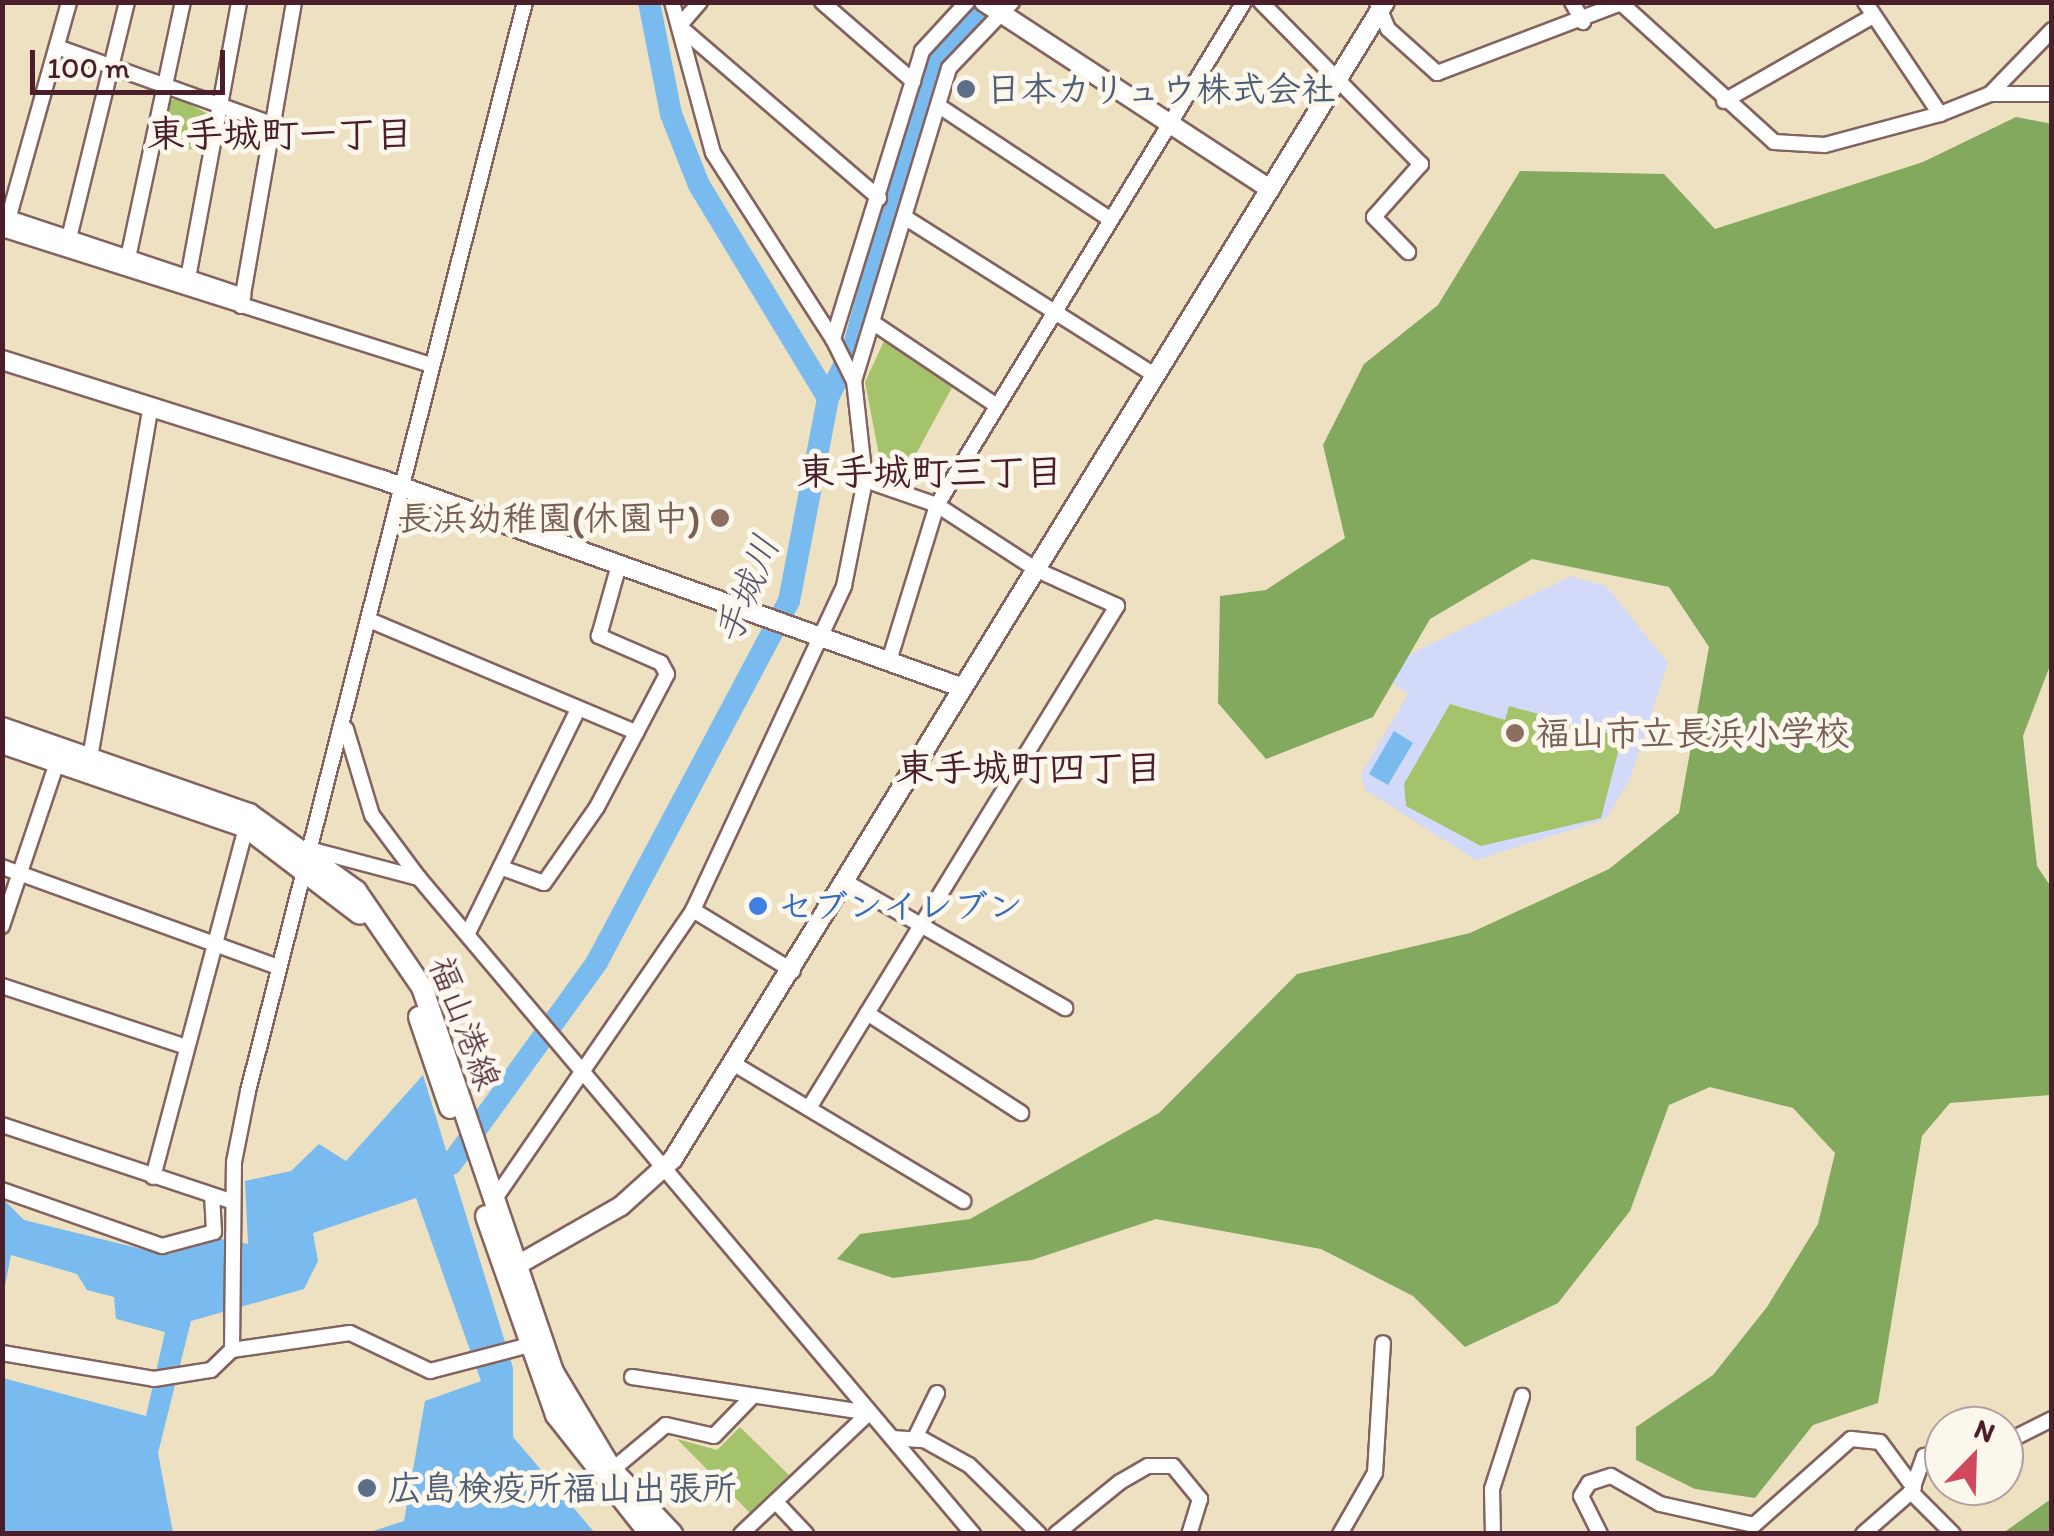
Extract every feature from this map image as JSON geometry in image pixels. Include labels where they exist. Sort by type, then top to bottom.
[{"type":"main road","name":"福山港線","points":[[2,728],[60,756],[90,758],[248,820],[307,857],[395,938],[489,1198],[510,1270],[553,1372],[612,1470],[672,1534]]},
{"type":"main road","name":"福山港線","points":[[2,743],[60,756],[248,820]]},
{"type":"main road","name":"福山港線","points":[[510,1270],[521,1348],[579,1452],[650,1534]]},
{"type":"street","points":[[6,226],[70,2]]},
{"type":"street","points":[[69,238],[127,2]]},
{"type":"street","points":[[128,258],[184,2]]},
{"type":"street","points":[[188,278],[239,2]]},
{"type":"street","points":[[242,301],[294,2]]},
{"type":"street","points":[[489,1198],[584,1073],[694,910],[844,586],[865,480],[854,380],[836,344],[713,153],[672,2]]},
{"type":"street","points":[[680,26],[700,2]]},
{"type":"street","points":[[822,2],[913,81]]},
{"type":"street","points":[[836,344],[922,50],[967,2]]},
{"type":"street","points":[[889,661],[937,505],[1244,2]]},
{"type":"street","points":[[1260,2],[1421,164],[1374,217],[1408,252]]},
{"type":"street","points":[[1572,2],[1582,22]]},
{"type":"street","points":[[510,1270],[622,1206],[665,1168],[736,1065],[1381,5],[1437,73],[1582,22],[1623,3],[1759,136],[1808,146],[1940,114],[1990,94],[2052,94]]},
{"type":"street","points":[[520,4],[397,487],[346,729],[372,815],[420,878],[973,1534]]},
{"type":"street","points":[[854,380],[875,324],[949,68],[997,8],[1270,189]]},
{"type":"street","points":[[1724,101],[1869,9],[1940,114]]},
{"type":"street","points":[[680,26],[879,198]]},
{"type":"street","points":[[1990,94],[2052,30]]},
{"type":"street","points":[[57,47],[272,124]]},
{"type":"street","points":[[938,106],[1110,218]]},
{"type":"street","points":[[906,218],[1156,376]]},
{"type":"street","points":[[6,226],[69,238],[188,278],[242,301]]},
{"type":"street","points":[[6,226],[430,365]]},
{"type":"street","points":[[875,324],[997,406]]},
{"type":"street","points":[[2,360],[397,487],[963,688]]},
{"type":"street","points":[[90,758],[150,410]]},
{"type":"street","points":[[809,1108],[1118,606],[1036,570],[937,505],[865,480]]},
{"type":"street","points":[[505,869],[544,883],[636,732],[667,667],[599,636],[620,565]]},
{"type":"street","points":[[369,620],[636,732]]},
{"type":"street","points":[[468,933],[505,869],[578,709]]},
{"type":"street","points":[[232,1350],[236,1312],[233,1202],[244,1109],[334,742],[346,729]]},
{"type":"street","points":[[2,926],[60,756]]},
{"type":"street","points":[[152,1177],[248,820]]},
{"type":"street","points":[[307,857],[420,878]]},
{"type":"street","points":[[2,867],[279,967]]},
{"type":"street","points":[[846,882],[1065,1008]]},
{"type":"street","points":[[694,910],[792,971]]},
{"type":"street","points":[[2,986],[186,1047]]},
{"type":"street","points":[[867,1013],[1020,1113]]},
{"type":"street","points":[[736,1065],[963,1201]]},
{"type":"street","points":[[2,1126],[233,1202]]},
{"type":"street","points":[[2,1190],[162,1246],[214,1232],[212,1196]]},
{"type":"street","points":[[2,1353],[154,1378],[211,1370],[232,1350],[350,1333],[430,1371],[468,1366],[521,1348]]},
{"type":"street","points":[[1340,1534],[1375,1473],[1383,1343]]},
{"type":"street","points":[[632,1377],[750,1399],[869,1413]]},
{"type":"street","points":[[915,1438],[937,1393]]},
{"type":"street","points":[[1493,1534],[1492,1489],[1522,1396]]},
{"type":"street","points":[[612,1470],[666,1426],[714,1436],[750,1399]]},
{"type":"street","points":[[741,1534],[869,1413]]},
{"type":"street","points":[[2024,1433],[2052,1418]]},
{"type":"street","points":[[892,1438],[915,1438],[969,1465],[1039,1534]]},
{"type":"street","points":[[1600,1534],[1581,1496],[1611,1476],[1716,1529],[1754,1524],[1851,1438],[1880,1442],[1913,1490],[1953,1534]]},
{"type":"street","points":[[1863,1534],[1913,1490],[1924,1456]]},
{"type":"street","points":[[1056,1534],[1120,1482],[1148,1466],[1173,1466],[1200,1499],[1189,1534]]},
{"type":"street","points":[[776,1502],[806,1534]]},
{"type":"shaded area","name":"福山市立長浜小学校","points":[[1571,576],[1606,586],[1668,663],[1630,779],[1606,819],[1476,860],[1365,790],[1361,774],[1408,694],[1393,684],[1404,657]]},
{"type":"green space","points":[[178,98],[210,115],[203,152],[161,142],[169,101]]},
{"type":"green space","points":[[2016,117],[2052,124],[2051,663],[2023,736],[2037,866],[2051,887],[2051,1095],[1950,1103],[1922,1136],[1878,1403],[1813,1425],[1755,1498],[1695,1489],[1636,1460],[1636,1427],[1713,1375],[1767,1307],[1818,1224],[1835,1153],[1793,1108],[1710,1087],[1669,1105],[1630,1211],[1558,1303],[1465,1347],[1413,1296],[1321,1249],[1156,1219],[1032,1260],[893,1278],[837,1259],[860,1234],[970,1219],[1159,1113],[1297,974],[1470,933],[1609,869],[1679,813],[1709,647],[1669,587],[1532,559],[1430,619],[1373,717],[1266,759],[1218,703],[1220,596],[1266,590],[1345,538],[1323,445],[1364,364],[1438,305],[1520,171],[1664,174],[1715,229],[1923,162]]},
{"type":"green space","points":[[885,339],[955,382],[903,478],[882,471],[865,382]]},
{"type":"green space","points":[[1450,704],[1505,720],[1509,706],[1622,737],[1601,818],[1481,846],[1406,806],[1404,784]]},
{"type":"green space","points":[[740,1427],[789,1475],[750,1513],[677,1439],[717,1450]]},
{"type":"green space","points":[[2051,1499],[2051,1533],[2003,1533]]},
{"type":"water","points":[[1394,731],[1413,743],[1388,785],[1369,774]]},
{"type":"water","points":[[423,1075],[513,1368],[513,1437],[595,1533],[367,1533],[404,1521],[425,1401],[481,1381],[416,1198],[313,1233],[318,1261],[304,1289],[191,1321],[158,1453],[173,1533],[3,1533],[3,1378],[146,1416],[165,1332],[116,1319],[114,1297],[87,1290],[77,1274],[11,1255],[3,1296],[3,1199],[24,1220],[166,1255],[221,1239],[248,1244],[245,1181],[291,1171],[319,1144],[346,1161]]},
{"type":"waterway","name":"手城川","points":[[649,2],[671,114],[699,185],[828,398]]},
{"type":"waterway","name":"手城川","points":[[451,1164],[597,962],[789,601],[828,398],[854,345],[934,60],[989,2]]},
{"type":"place","name":"日本カリュウ株式会社","points":[[966,89]]},
{"type":"place","name":"長浜幼稚園(休園中)","points":[[720,518]]},
{"type":"place","name":"福山市立長浜小学校","points":[[1515,733]]},
{"type":"place","name":"セブンイレブン","points":[[758,906]]},
{"type":"place","name":"広島検疫所福山出張所","points":[[367,1488]]},
{"type":"district","name":"東手城町一丁目","points":[[280,135]]},
{"type":"district","name":"東手城町三丁目","points":[[930,473]]},
{"type":"district","name":"東手城町四丁目","points":[[1029,769]]}]
